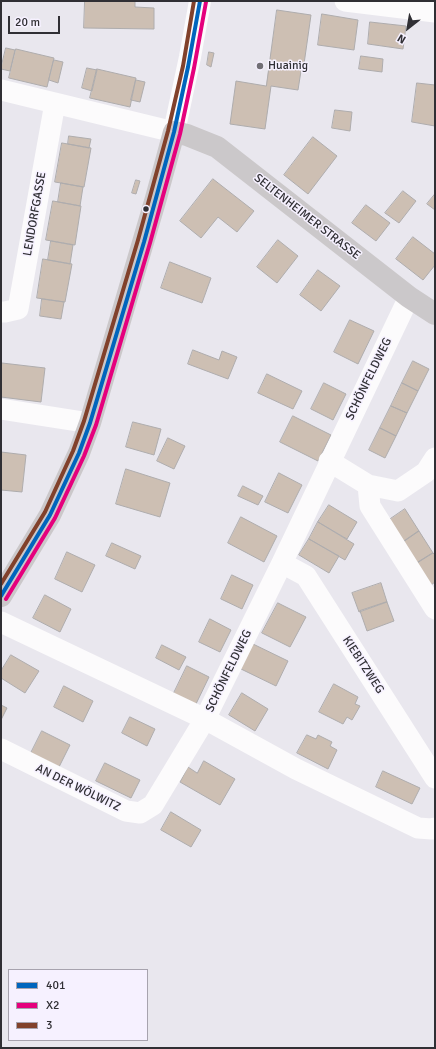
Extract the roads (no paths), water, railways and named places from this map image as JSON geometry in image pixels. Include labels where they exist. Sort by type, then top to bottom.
[{"type":"main road","name":"SELTENHEIMER STRASSE","points":[[174,132],[187,135],[217,147],[409,296],[435,314]]},
{"type":"main road","points":[[1,596],[50,515],[79,453],[90,423],[174,132]]},
{"type":"street","points":[[1,90],[174,132],[200,1]]},
{"type":"street","points":[[344,1],[435,12]]},
{"type":"street","name":"LENDORFGASSE","points":[[1,312],[18,309],[55,103]]},
{"type":"street","name":"SCHÖNFELDWEG","points":[[1,622],[205,719],[282,563],[329,461],[409,296]]},
{"type":"street","points":[[1,409],[90,423]]},
{"type":"street","points":[[329,461],[368,485],[398,491],[426,472],[435,458]]},
{"type":"street","points":[[368,485],[370,506],[435,609]]},
{"type":"street","name":"KIEBITZWEG","points":[[282,563],[306,576],[435,778]]},
{"type":"street","points":[[205,719],[296,769],[418,828],[435,828]]},
{"type":"street","name":"AN DER WÖLWITZ","points":[[1,748],[126,811],[140,812],[153,805],[205,719]]},
{"type":"place","name":"Huainig","points":[[260,66]]}]
